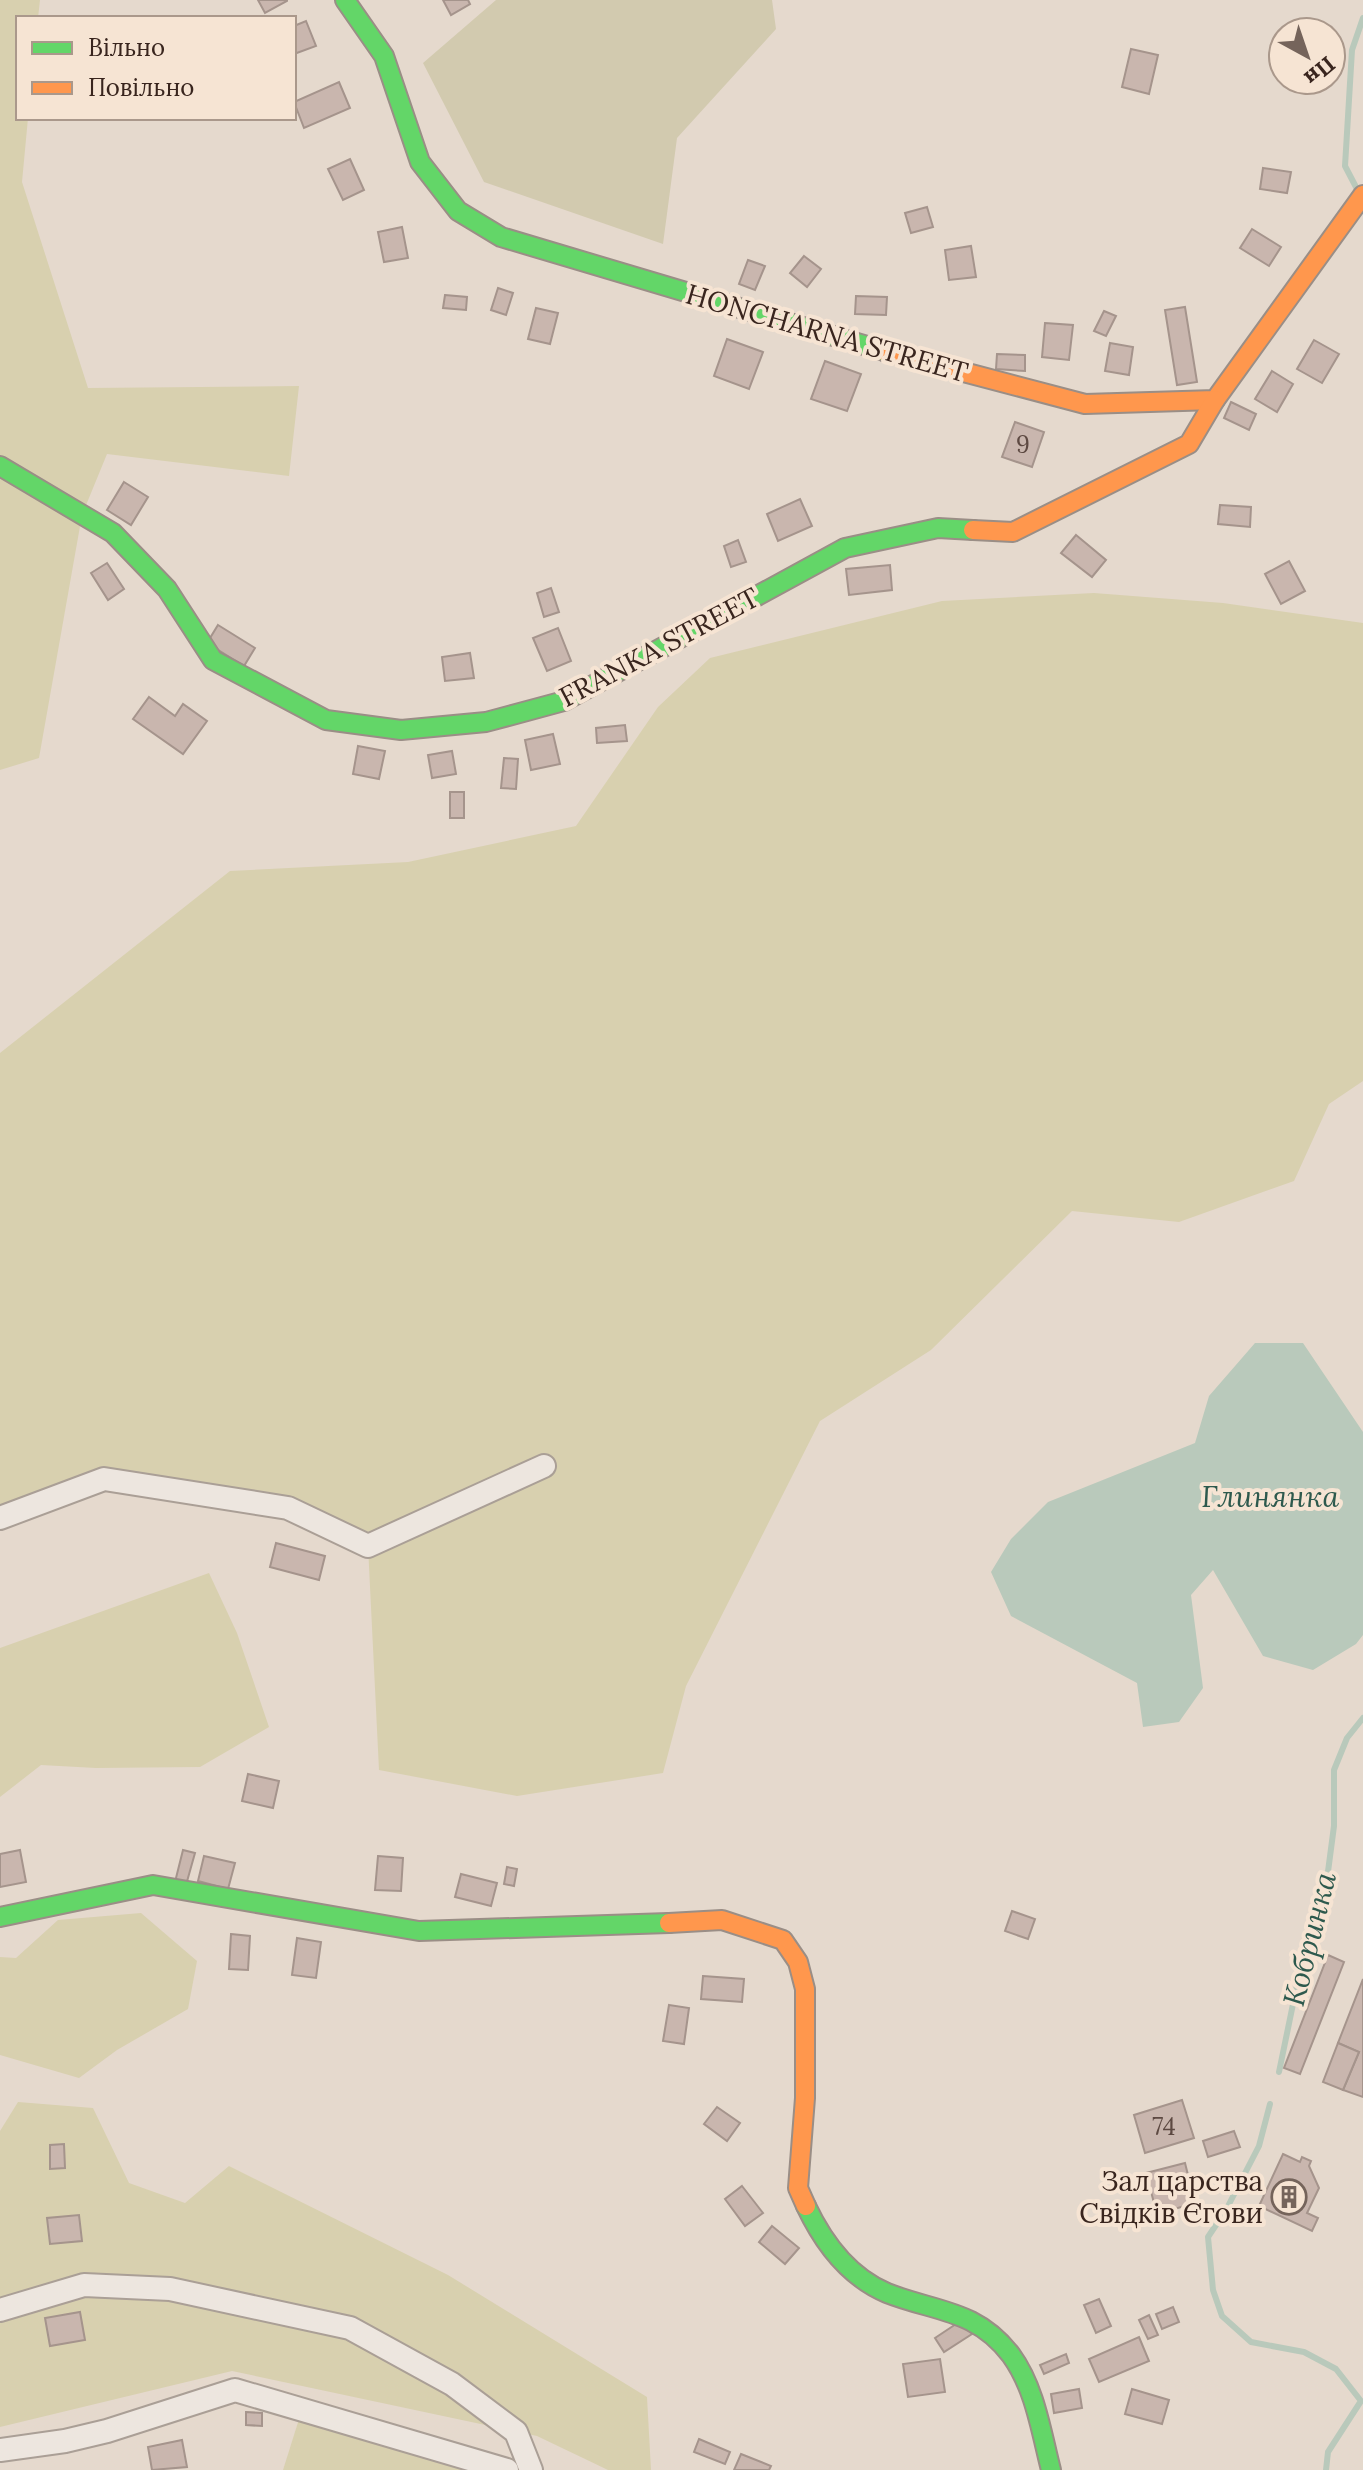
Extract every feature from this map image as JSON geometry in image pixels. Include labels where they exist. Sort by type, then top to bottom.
[{"type":"street","name":"HONCHARNA STREET","points":[[345,0],[384,56],[420,162],[458,211],[501,237],[843,340],[1085,404],[1215,400]]},
{"type":"street","points":[[1215,400],[1357,201]]},
{"type":"street","name":"FRANKA STREET","points":[[0,466],[113,533],[167,589],[213,660],[326,720],[401,730],[486,722],[564,701],[845,548],[938,528],[1013,532],[1189,444],[1215,400]]},
{"type":"street","points":[[0,1518],[104,1479],[288,1508],[368,1546],[544,1466]]},
{"type":"street","points":[[0,1917],[153,1885],[419,1931],[722,1920],[783,1940],[798,1962],[805,1989],[805,2098],[798,2188],[820,2236],[858,2277],[887,2293],[960,2314],[987,2331],[1011,2355],[1032,2394],[1051,2470]]},
{"type":"street","points":[[0,2310],[84,2285],[170,2289],[350,2328],[452,2384],[516,2432],[531,2470]]},
{"type":"street","points":[[0,2450],[65,2441],[107,2431],[235,2390],[507,2470]]},
{"type":"shaded area","points":[[0,0],[40,0],[38,16],[16,16],[16,120],[28,120],[22,182],[88,388],[299,386],[289,476],[107,454],[82,515],[39,758],[0,770]]},
{"type":"shaded area","points":[[496,0],[772,0],[776,29],[677,138],[663,244],[484,182],[423,63]]},
{"type":"shaded area","points":[[1094,593],[1223,603],[1363,623],[1363,1081],[1329,1104],[1294,1181],[1179,1222],[1072,1211],[931,1350],[820,1421],[686,1686],[663,1773],[517,1796],[379,1770],[368,1546],[288,1508],[104,1479],[0,1518],[0,1053],[230,871],[408,862],[576,826],[658,707],[710,658],[942,601]]},
{"type":"shaded area","points":[[209,1573],[237,1633],[269,1727],[200,1767],[41,1765],[0,1797],[0,1648]]},
{"type":"shaded area","points":[[141,1913],[197,1961],[188,2009],[117,2050],[79,2078],[0,2055],[0,1957],[16,1958],[58,1920]]},
{"type":"shaded area","points":[[18,2102],[93,2108],[129,2183],[185,2203],[229,2166],[448,2275],[647,2397],[651,2470],[608,2470],[537,2436],[232,2371],[0,2427],[0,2131]]},
{"type":"shaded area","points":[[300,2416],[476,2470],[283,2470]]},
{"type":"water","name":"Глинянка","points":[[1255,1343],[1303,1343],[1363,1432],[1363,1635],[1356,1644],[1313,1670],[1263,1656],[1213,1570],[1191,1595],[1203,1688],[1179,1722],[1143,1727],[1137,1683],[1011,1616],[991,1572],[1011,1539],[1048,1502],[1195,1443],[1209,1396]]},
{"type":"building","points":[[258,0],[287,0],[287,1],[265,13]]},
{"type":"building","points":[[443,0],[468,0],[470,4],[451,15]]},
{"type":"building","points":[[306,21],[316,46],[296,53],[296,25]]},
{"type":"building","points":[[1131,49],[1158,55],[1149,94],[1122,87]]},
{"type":"building","points":[[339,82],[350,108],[304,128],[296,101]]},
{"type":"building","points":[[350,159],[364,190],[343,200],[328,169]]},
{"type":"building","points":[[1263,168],[1291,172],[1287,193],[1260,189]]},
{"type":"building","points":[[927,207],[933,227],[911,233],[905,213]]},
{"type":"building","points":[[402,227],[408,258],[384,262],[378,232]]},
{"type":"building","points":[[1252,229],[1281,247],[1269,266],[1240,248]]},
{"type":"building","points":[[971,246],[976,277],[949,280],[945,250]]},
{"type":"building","points":[[804,256],[821,269],[807,287],[790,273]]},
{"type":"building","points":[[748,260],[765,266],[755,290],[739,284]]},
{"type":"building","points":[[498,288],[513,293],[506,315],[491,310]]},
{"type":"building","points":[[445,295],[467,297],[466,310],[443,308]]},
{"type":"building","points":[[856,296],[887,297],[886,315],[855,314]]},
{"type":"building","points":[[1185,307],[1197,382],[1177,385],[1165,310]]},
{"type":"building","points":[[536,308],[558,313],[550,344],[528,339]]},
{"type":"building","points":[[1104,311],[1116,316],[1106,336],[1094,331]]},
{"type":"building","points":[[1045,323],[1073,325],[1069,360],[1042,357]]},
{"type":"building","points":[[727,339],[763,352],[749,389],[714,376]]},
{"type":"building","points":[[1314,340],[1339,354],[1322,383],[1297,369]]},
{"type":"building","points":[[1110,343],[1133,347],[1129,375],[1105,371]]},
{"type":"building","points":[[997,354],[1025,355],[1025,371],[996,369]]},
{"type":"building","points":[[825,361],[861,374],[847,411],[811,399]]},
{"type":"building","points":[[1272,371],[1293,384],[1277,412],[1255,399]]},
{"type":"building","points":[[1231,402],[1256,414],[1249,430],[1224,418]]},
{"type":"building","points":[[1015,422],[1044,432],[1032,467],[1002,457]]},
{"type":"building","points":[[124,482],[148,497],[131,525],[107,510]]},
{"type":"building","points":[[800,499],[812,526],[778,541],[767,514]]},
{"type":"building","points":[[1220,505],[1251,507],[1250,527],[1218,524]]},
{"type":"building","points":[[1076,535],[1106,560],[1092,577],[1061,553]]},
{"type":"building","points":[[738,540],[746,562],[731,567],[724,546]]},
{"type":"building","points":[[1289,561],[1305,591],[1281,604],[1265,574]]},
{"type":"building","points":[[107,563],[124,589],[108,600],[91,573]]},
{"type":"building","points":[[890,565],[892,590],[849,595],[846,569]]},
{"type":"building","points":[[551,588],[559,612],[544,617],[537,593]]},
{"type":"building","points":[[218,625],[255,648],[244,666],[207,643]]},
{"type":"building","points":[[558,628],[571,661],[547,671],[533,638]]},
{"type":"building","points":[[470,653],[474,678],[445,681],[442,657]]},
{"type":"building","points":[[149,697],[175,716],[183,704],[207,721],[183,754],[133,719]]},
{"type":"building","points":[[625,725],[627,741],[597,743],[596,728]]},
{"type":"building","points":[[553,734],[560,764],[531,770],[525,740]]},
{"type":"building","points":[[358,746],[385,751],[379,779],[353,774]]},
{"type":"building","points":[[452,751],[456,774],[432,778],[428,755]]},
{"type":"building","points":[[504,758],[518,759],[516,789],[501,788]]},
{"type":"building","points":[[450,792],[464,792],[464,818],[450,818]]},
{"type":"building","points":[[276,1543],[325,1556],[319,1580],[270,1567]]},
{"type":"building","points":[[248,1774],[279,1781],[273,1808],[242,1801]]},
{"type":"building","points":[[20,1850],[26,1882],[0,1887],[0,1854]]},
{"type":"building","points":[[183,1850],[195,1853],[186,1885],[175,1882]]},
{"type":"building","points":[[204,1856],[235,1863],[228,1889],[198,1881]]},
{"type":"building","points":[[378,1856],[403,1858],[401,1891],[375,1890]]},
{"type":"building","points":[[507,1867],[517,1869],[514,1886],[504,1884]]},
{"type":"building","points":[[461,1874],[497,1883],[491,1906],[455,1897]]},
{"type":"building","points":[[1012,1911],[1035,1919],[1028,1939],[1005,1931]]},
{"type":"building","points":[[231,1934],[250,1936],[248,1970],[229,1969]]},
{"type":"building","points":[[297,1938],[321,1942],[316,1978],[292,1975]]},
{"type":"building","points":[[1328,1955],[1344,1962],[1300,2074],[1284,2068]]},
{"type":"building","points":[[703,1976],[744,1979],[742,2002],[701,1999]]},
{"type":"building","points":[[1363,1979],[1363,2097],[1343,2090],[1359,2052],[1338,2043]]},
{"type":"building","points":[[669,2005],[689,2008],[684,2044],[663,2041]]},
{"type":"building","points":[[1338,2043],[1359,2052],[1343,2090],[1323,2082]]},
{"type":"building","points":[[1182,2100],[1194,2138],[1145,2153],[1134,2115]]},
{"type":"building","points":[[717,2107],[740,2123],[727,2141],[704,2124]]},
{"type":"building","points":[[1234,2131],[1240,2147],[1208,2157],[1203,2141]]},
{"type":"building","points":[[64,2144],[65,2168],[50,2169],[50,2145]]},
{"type":"building","name":"Зал царства Свідків Єгови","points":[[1283,2154],[1300,2162],[1302,2157],[1311,2161],[1309,2166],[1319,2188],[1307,2213],[1318,2218],[1312,2231],[1259,2206]]},
{"type":"building","points":[[1185,2163],[1195,2203],[1157,2214],[1146,2173]]},
{"type":"building","points":[[742,2186],[763,2213],[745,2226],[725,2199]]},
{"type":"building","points":[[79,2215],[82,2241],[50,2244],[47,2218]]},
{"type":"building","points":[[772,2226],[799,2248],[785,2264],[759,2242]]},
{"type":"building","points":[[1099,2299],[1111,2326],[1096,2333],[1084,2305]]},
{"type":"building","points":[[1173,2307],[1179,2322],[1162,2329],[1156,2314]]},
{"type":"building","points":[[80,2312],[85,2340],[50,2346],[45,2318]]},
{"type":"building","points":[[1149,2315],[1158,2335],[1148,2339],[1139,2320]]},
{"type":"building","points":[[962,2320],[972,2334],[944,2352],[935,2338]]},
{"type":"building","points":[[1139,2337],[1149,2361],[1099,2382],[1089,2359]]},
{"type":"building","points":[[1066,2354],[1069,2363],[1044,2374],[1040,2365]]},
{"type":"building","points":[[940,2359],[945,2392],[908,2397],[903,2364]]},
{"type":"building","points":[[1079,2389],[1082,2408],[1054,2413],[1051,2394]]},
{"type":"building","points":[[1132,2389],[1169,2400],[1162,2424],[1125,2414]]},
{"type":"building","points":[[246,2412],[262,2413],[262,2426],[246,2425]]},
{"type":"building","points":[[699,2439],[730,2452],[725,2464],[694,2452]]},
{"type":"building","points":[[182,2440],[187,2467],[152,2470],[148,2447]]},
{"type":"building","points":[[741,2454],[771,2466],[769,2470],[734,2470]]},
{"type":"waterway","name":"Кобринка","points":[[1357,189],[1345,166],[1352,50],[1363,18]]},
{"type":"waterway","name":"Кобринка","points":[[1279,2072],[1299,1975],[1324,1902],[1334,1826],[1334,1770],[1347,1738],[1363,1718]]},
{"type":"waterway","name":"Кобринка","points":[[1270,2104],[1259,2146],[1226,2210],[1208,2237],[1213,2290],[1222,2316],[1251,2342],[1304,2352],[1336,2369],[1361,2401],[1328,2452],[1326,2470]]},
{"type":"traffic: fast","points":[[345,0],[384,56],[420,162],[458,211],[501,237],[884,351]]},
{"type":"traffic: fast","points":[[0,466],[113,533],[167,589],[213,660],[326,720],[401,730],[486,722],[564,701],[845,548],[938,528],[973,530]]},
{"type":"traffic: fast","points":[[0,1917],[153,1885],[419,1931],[669,1923]]},
{"type":"traffic: fast","points":[[806,2206],[829,2245],[861,2278],[887,2293],[969,2320],[998,2340],[1026,2381],[1051,2470]]},
{"type":"traffic: slow","points":[[884,351],[1085,404],[1215,400],[1363,195]]},
{"type":"traffic: slow","points":[[973,530],[1013,532],[1189,444],[1215,400]]},
{"type":"traffic: slow","points":[[669,1923],[722,1920],[783,1940],[798,1962],[805,1989],[805,2098],[798,2188],[806,2206]]},
{"type":"place","name":"Зал царства Свідків Єгови","points":[[1289,2197]]}]
